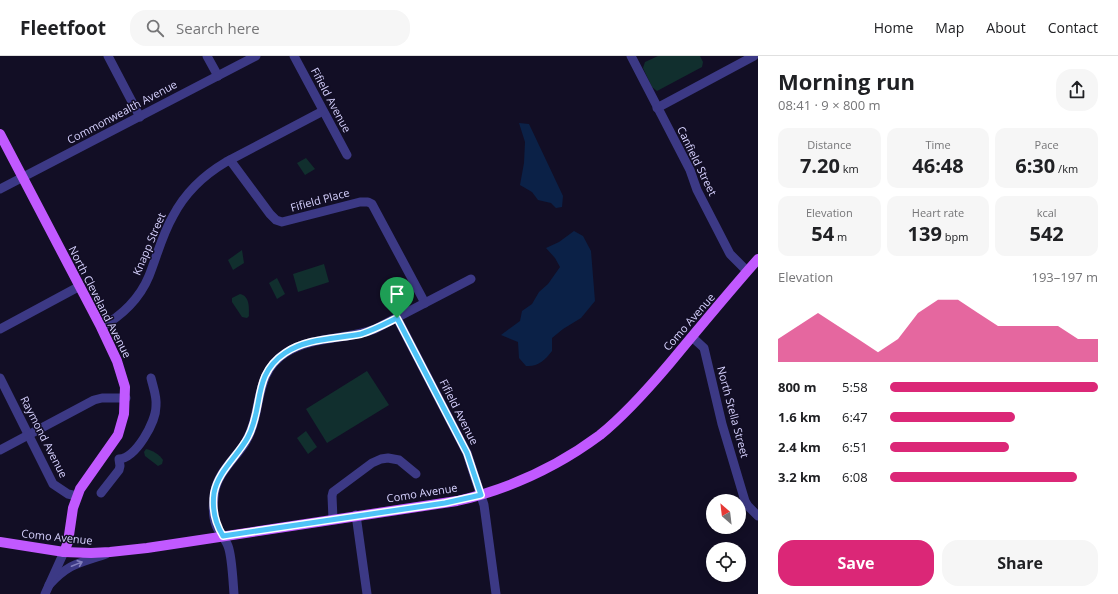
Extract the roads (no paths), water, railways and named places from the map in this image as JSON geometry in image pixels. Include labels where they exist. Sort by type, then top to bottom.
[{"type":"main road","name":"North Cleveland Avenue","points":[[0,134],[101,327],[122,373],[126,388],[124,414],[118,434],[84,482],[77,496],[70,523],[68,542],[64,552]]},
{"type":"main road","name":"Como Avenue","points":[[0,542],[64,552],[91,554],[147,548],[356,515],[445,503],[481,495],[514,484],[546,469],[579,449],[600,434],[631,407],[758,259]]},
{"type":"street","points":[[108,56],[140,117]]},
{"type":"street","points":[[207,56],[218,76]]},
{"type":"street","name":"Commonwealth Avenue","points":[[0,190],[256,56]]},
{"type":"street","name":"Fifield Avenue","points":[[294,56],[347,155]]},
{"type":"street","name":"Canfield Street","points":[[631,56],[690,170],[697,190],[730,254],[747,271]]},
{"type":"street","points":[[657,108],[754,56]]},
{"type":"street","name":"Knapp Street","points":[[101,327],[112,321],[126,309],[142,289],[149,276],[166,229],[183,200],[206,176],[230,160],[323,111]]},
{"type":"street","name":"Fifield Place","points":[[230,160],[270,214],[276,220],[282,222],[360,202],[368,202],[373,206],[425,303]]},
{"type":"street","points":[[234,594],[228,548],[216,525],[214,498],[215,487],[222,473],[250,434],[256,416],[261,386],[273,364],[286,353],[300,346],[362,333],[381,326],[471,278]]},
{"type":"street","points":[[0,329],[80,286]]},
{"type":"street","name":"Fifield Avenue","points":[[397,318],[467,453],[484,505],[496,594]]},
{"type":"street","name":"North Stella Street","points":[[692,337],[704,348],[722,424],[745,501],[758,516]]},
{"type":"street","name":"Raymond Avenue","points":[[0,378],[53,484],[68,494],[77,496]]},
{"type":"street","points":[[104,455],[119,460],[125,459],[133,452],[142,440],[154,418],[156,406],[151,378]]},
{"type":"street","points":[[0,450],[29,436],[94,400],[102,398],[126,398]]},
{"type":"street","points":[[333,519],[333,492],[375,461],[388,458],[399,460],[416,474]]},
{"type":"street","points":[[101,493],[119,470],[119,460]]},
{"type":"street","points":[[356,515],[367,594]]},
{"type":"street","points":[[45,594],[64,552]]},
{"type":"street","points":[[49,585],[61,573],[70,567],[110,552]]},
{"type":"water","points":[[519,123],[529,124],[563,196],[562,207],[556,208],[551,203],[538,200],[532,192],[520,185],[524,163],[525,142]]},
{"type":"water","points":[[574,231],[583,236],[591,251],[595,301],[581,318],[552,338],[552,351],[544,360],[538,364],[526,366],[519,358],[518,342],[501,335],[520,321],[522,311],[532,304],[539,292],[548,284],[560,267],[555,258],[546,248],[559,242]]}]
